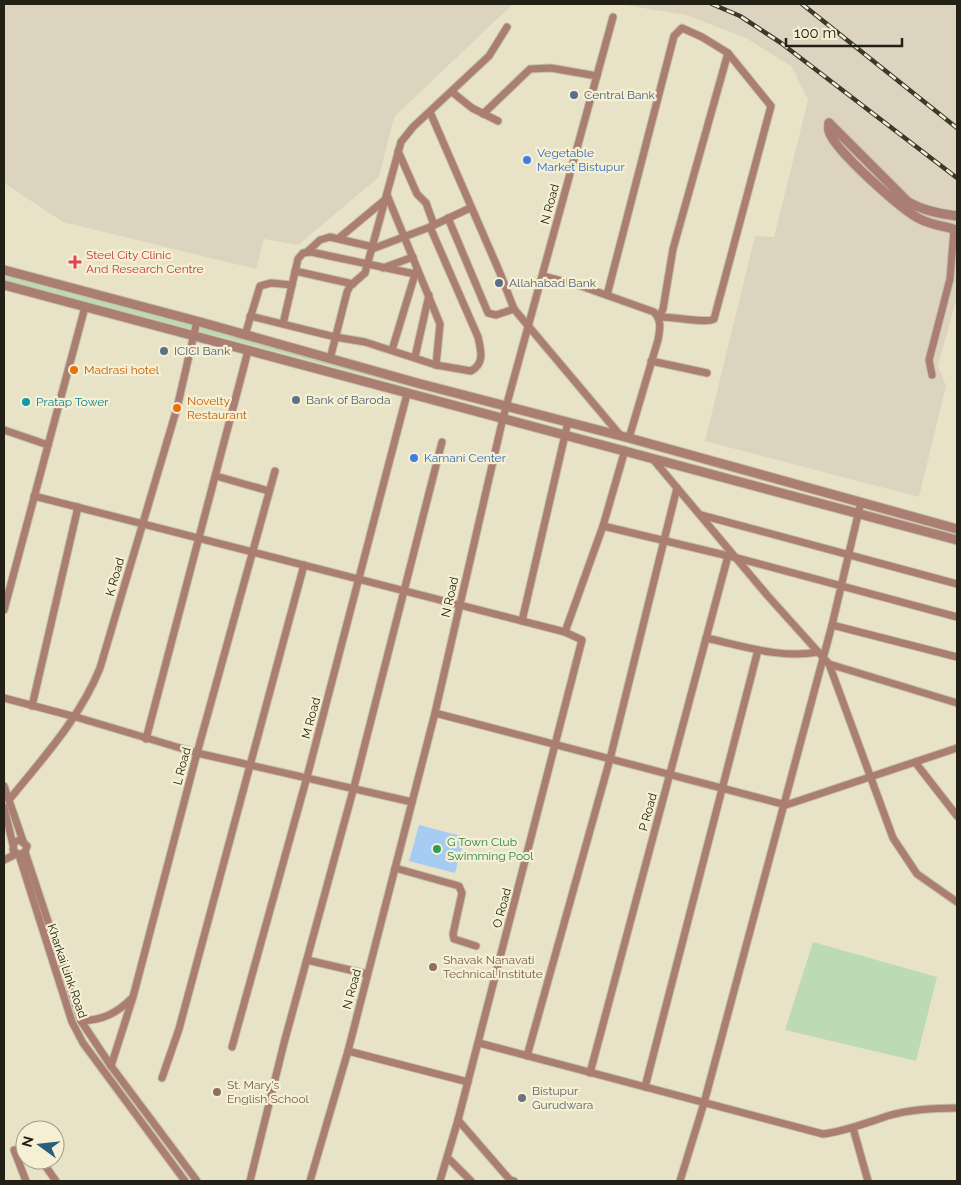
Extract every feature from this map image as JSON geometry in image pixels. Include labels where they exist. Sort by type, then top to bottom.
[{"type":"street","name":"N Road","points":[[310,1181],[348,1051],[412,802],[506,406],[530,327],[612,17]]},
{"type":"street","points":[[330,358],[347,292],[366,273],[398,150],[406,134],[489,56],[507,27]]},
{"type":"street","points":[[543,276],[607,295],[654,312],[659,317],[682,317],[710,322],[714,319],[720,304],[771,106],[728,53],[702,37],[682,28],[674,36],[607,295]]},
{"type":"street","points":[[625,437],[651,361],[660,326],[659,317],[663,309],[673,249],[728,53]]},
{"type":"street","points":[[483,114],[530,69],[551,68],[597,76]]},
{"type":"street","points":[[452,92],[460,101],[498,121]]},
{"type":"street","points":[[430,112],[514,309],[625,437]]},
{"type":"street","points":[[932,375],[930,360],[950,279],[956,229],[921,220],[879,187],[836,144],[829,131],[829,123],[908,202],[935,214],[957,216]]},
{"type":"street","points":[[250,316],[335,337],[365,342],[436,364],[471,371],[478,368],[482,353],[478,338],[432,226],[426,203],[418,197],[398,150]]},
{"type":"street","points":[[386,197],[413,257],[416,270],[430,296],[440,324],[436,364]]},
{"type":"street","points":[[339,238],[386,197]]},
{"type":"street","points":[[283,324],[300,256],[325,238],[339,238],[373,248],[404,238],[470,208]]},
{"type":"street","points":[[448,218],[488,313],[496,315],[514,309]]},
{"type":"street","points":[[307,252],[368,266],[416,270]]},
{"type":"street","points":[[383,268],[413,257]]},
{"type":"street","points":[[4,270],[625,437],[957,529]]},
{"type":"street","points":[[295,270],[353,284]]},
{"type":"street","points":[[392,350],[416,270]]},
{"type":"street","points":[[245,334],[257,292],[264,284],[292,285]]},
{"type":"street","points":[[4,285],[408,394],[650,456],[957,540]]},
{"type":"street","points":[[415,358],[430,296]]},
{"type":"street","points":[[4,610],[85,307]]},
{"type":"street","name":"K Road","points":[[10,800],[76,717],[89,695],[100,668],[177,408],[192,336],[198,321]]},
{"type":"street","points":[[146,738],[248,350]]},
{"type":"street","points":[[651,361],[708,373]]},
{"type":"street","name":"M Road","points":[[232,1047],[307,777],[408,394]]},
{"type":"street","points":[[522,621],[568,422]]},
{"type":"street","points":[[4,430],[48,445]]},
{"type":"street","points":[[250,1181],[354,788],[442,442]]},
{"type":"street","points":[[34,496],[564,632],[602,526],[625,450]]},
{"type":"street","points":[[650,456],[829,664],[893,838],[917,874],[957,902]]},
{"type":"street","name":"L Road","points":[[111,1066],[133,997],[197,753],[275,471]]},
{"type":"street","points":[[216,476],[269,491]]},
{"type":"street","points":[[527,1056],[610,759],[677,488]]},
{"type":"street","points":[[680,1181],[704,1103],[784,804],[821,654],[832,625],[861,502]]},
{"type":"street","points":[[32,706],[78,507]]},
{"type":"street","points":[[700,515],[850,553],[957,584]]},
{"type":"street","points":[[602,526],[737,558],[957,617]]},
{"type":"street","name":"P Road","points":[[590,1073],[728,556]]},
{"type":"street","points":[[162,1078],[179,1029],[304,565]]},
{"type":"street","points":[[832,625],[957,657]]},
{"type":"street","name":"O Road","points":[[440,1181],[468,1082],[582,640],[564,632]]},
{"type":"street","points":[[706,638],[758,650],[787,654],[821,654]]},
{"type":"street","points":[[645,1087],[758,650]]},
{"type":"street","points":[[829,664],[957,703]]},
{"type":"street","points":[[4,698],[197,753],[412,802]]},
{"type":"street","points":[[434,713],[670,774],[723,790],[784,804],[957,748]]},
{"type":"street","points":[[915,762],[957,816]]},
{"type":"street","name":"Kharkai Link Road","points":[[4,786],[23,840],[27,846],[17,851]]},
{"type":"street","name":"Kharkai Link Road","points":[[4,807],[72,1022],[83,1043],[185,1181]]},
{"type":"street","points":[[23,840],[17,840],[17,851],[80,1020],[111,1066],[197,1181]]},
{"type":"street","points":[[4,851],[17,851]]},
{"type":"street","points":[[4,860],[17,851]]},
{"type":"street","points":[[395,868],[459,886],[462,893],[453,934],[454,939],[476,946]]},
{"type":"street","points":[[307,960],[367,974]]},
{"type":"street","points":[[80,1020],[97,1020],[110,1015],[121,1009],[133,997]]},
{"type":"street","points":[[478,1043],[823,1134],[853,1128],[892,1115],[929,1108],[957,1108]]},
{"type":"street","points":[[348,1051],[468,1082]]},
{"type":"street","points":[[458,1120],[511,1181]]},
{"type":"street","points":[[853,1128],[868,1181]]},
{"type":"street","points":[[448,1158],[472,1181]]},
{"type":"street","points":[[48,1170],[56,1181]]},
{"type":"shaded area","points":[[4,4],[513,4],[394,117],[379,177],[298,245],[264,239],[256,269],[63,222],[4,183]]},
{"type":"shaded area","points":[[618,4],[957,4],[957,297],[938,366],[946,386],[919,497],[705,441],[755,236],[774,237],[808,100],[792,67],[746,38],[686,15]]},
{"type":"green space","points":[[4,274],[500,406],[499,410],[4,280]]},
{"type":"green space","points":[[813,942],[937,977],[916,1061],[785,1030]]},
{"type":"water","name":"G Town Club Swimming Pool","points":[[419,825],[465,837],[455,873],[409,861]]},
{"type":"railway","points":[[712,4],[740,16],[781,43],[957,178]]},
{"type":"railway","points":[[802,4],[957,128]]},
{"type":"place","name":"Central Bank","points":[[574,95]]},
{"type":"place","name":"Vegetable Market Bistupur","points":[[527,160]]},
{"type":"place","name":"Steel City Clinic And Research Centre","points":[[75,262]]},
{"type":"place","name":"Allahabad Bank","points":[[499,283]]},
{"type":"place","name":"ICICI Bank","points":[[164,351]]},
{"type":"place","name":"Madrasi hotel","points":[[74,370]]},
{"type":"place","name":"Bank of Baroda","points":[[296,400]]},
{"type":"place","name":"Pratap Tower","points":[[26,402]]},
{"type":"place","name":"Novelty Restaurant","points":[[177,408]]},
{"type":"place","name":"Kamani Center","points":[[414,458]]},
{"type":"place","name":"G Town Club Swimming Pool","points":[[437,849]]},
{"type":"place","name":"Shavak Nanavati Technical Institute","points":[[433,967]]},
{"type":"place","name":"St. Mary's English School","points":[[217,1092]]},
{"type":"place","name":"Bistupur Gurudwara","points":[[522,1098]]}]
